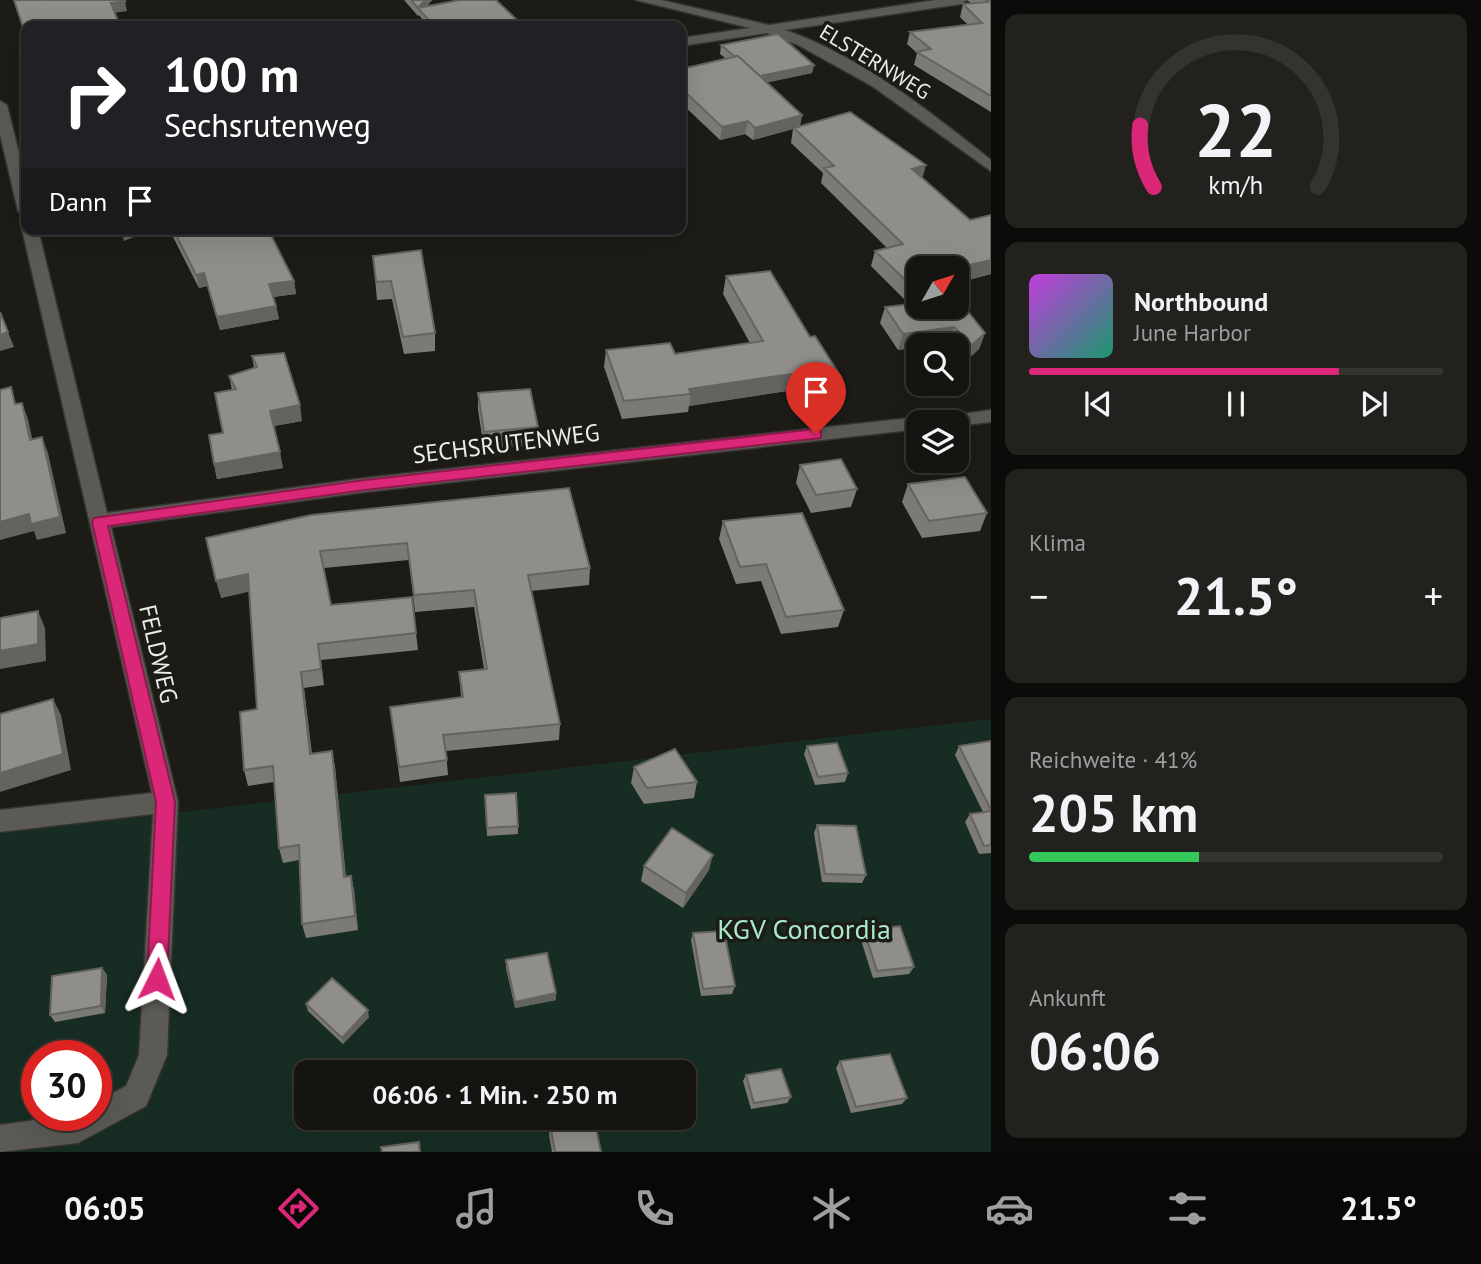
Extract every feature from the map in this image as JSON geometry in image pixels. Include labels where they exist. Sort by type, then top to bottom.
[{"type":"street","name":"ELSTERNWEG","points":[[642,0],[761,29],[800,41],[834,57],[939,126],[991,167]]},
{"type":"street","points":[[686,41],[961,0]]},
{"type":"street","points":[[0,105],[21,167]]},
{"type":"street","points":[[0,174],[21,170]]},
{"type":"street","name":"FELDWEG","points":[[0,1140],[78,1128],[136,1096],[153,1055],[166,802],[31,235]]},
{"type":"street","points":[[969,418],[991,416]]},
{"type":"street","name":"SECHSRUTENWEG","points":[[100,522],[365,485],[906,424]]},
{"type":"street","points":[[0,821],[166,802]]},
{"type":"green space","name":"KGV Concordia","points":[[991,719],[991,1152],[0,1152],[0,833]]},
{"type":"building","points":[[14,0],[125,1],[111,3],[118,21],[21,21]]},
{"type":"building","points":[[411,0],[425,0],[418,8]]},
{"type":"building","points":[[460,0],[496,0],[518,21],[430,21],[418,8]]},
{"type":"building","points":[[986,0],[991,0],[991,96],[917,52],[931,49],[910,32],[982,23],[963,4],[988,2]]},
{"type":"building","points":[[778,34],[814,65],[760,76],[721,45]]},
{"type":"building","points":[[738,56],[802,115],[755,128],[748,121],[722,127],[686,93],[686,68]]},
{"type":"building","points":[[850,112],[926,165],[912,169],[970,220],[991,215],[991,260],[970,265],[970,256],[906,256],[906,281],[875,251],[903,244],[824,168],[834,166],[794,128]]},
{"type":"building","points":[[176,235],[271,235],[294,281],[269,284],[276,306],[217,317],[204,273],[196,275]]},
{"type":"building","points":[[421,250],[435,333],[403,337],[391,281],[376,282],[373,256]]},
{"type":"building","points":[[770,271],[810,337],[815,336],[841,377],[796,383],[791,374],[689,389],[691,394],[624,401],[606,350],[670,343],[675,354],[763,341],[726,276]]},
{"type":"building","points":[[906,305],[906,319],[969,319],[970,314],[985,333],[972,345],[969,342],[969,333],[960,333],[954,327],[903,334],[885,307]]},
{"type":"building","points":[[0,312],[8,332],[0,335]]},
{"type":"building","points":[[284,353],[300,405],[270,411],[280,452],[214,464],[209,435],[223,433],[215,393],[236,389],[229,376],[257,367],[252,356]]},
{"type":"building","points":[[11,387],[15,404],[22,403],[30,440],[42,437],[60,517],[31,524],[29,514],[0,522],[0,390]]},
{"type":"building","points":[[530,389],[538,427],[484,432],[478,393]]},
{"type":"building","points":[[841,459],[857,489],[816,495],[800,465]]},
{"type":"building","points":[[965,477],[987,513],[929,521],[908,484]]},
{"type":"building","points":[[569,488],[590,568],[528,575],[560,724],[443,735],[447,760],[399,767],[390,707],[463,697],[459,672],[487,669],[474,590],[414,595],[407,543],[320,551],[331,605],[412,597],[416,633],[318,644],[321,669],[301,672],[310,754],[332,751],[344,877],[351,876],[355,916],[302,924],[299,845],[279,848],[273,766],[244,770],[240,712],[257,709],[248,574],[216,581],[206,538],[311,515]]},
{"type":"building","points":[[802,513],[844,610],[786,617],[766,564],[740,567],[723,521]]},
{"type":"building","points":[[38,611],[38,644],[0,651],[0,618]]},
{"type":"building","points":[[53,699],[63,754],[0,773],[0,714]]},
{"type":"building","points":[[991,741],[991,810],[959,746]]},
{"type":"building","points":[[837,743],[848,773],[818,777],[807,746]]},
{"type":"building","points":[[675,749],[697,782],[647,788],[634,767]]},
{"type":"building","points":[[516,793],[518,826],[487,828],[485,795]]},
{"type":"building","points":[[991,811],[991,845],[984,846],[970,814]]},
{"type":"building","points":[[817,825],[856,826],[866,875],[825,874]]},
{"type":"building","points":[[672,828],[713,855],[686,893],[644,866]]},
{"type":"building","points":[[900,926],[914,967],[877,971],[864,930]]},
{"type":"building","points":[[724,931],[735,986],[703,989],[693,933]]},
{"type":"building","points":[[547,953],[556,993],[515,1002],[506,960]]},
{"type":"building","points":[[102,968],[101,1006],[50,1015],[52,976]]},
{"type":"building","points":[[332,978],[368,1010],[342,1038],[306,1004]]},
{"type":"building","points":[[890,1054],[907,1098],[856,1107],[840,1061]]},
{"type":"building","points":[[781,1069],[791,1097],[754,1103],[746,1075]]},
{"type":"building","points":[[551,1130],[596,1130],[601,1152],[555,1152]]},
{"type":"building","points":[[419,1142],[420,1152],[382,1152],[381,1147]]},
{"type":"route","points":[[157,979],[166,802],[100,522],[365,485],[816,434]]}]
